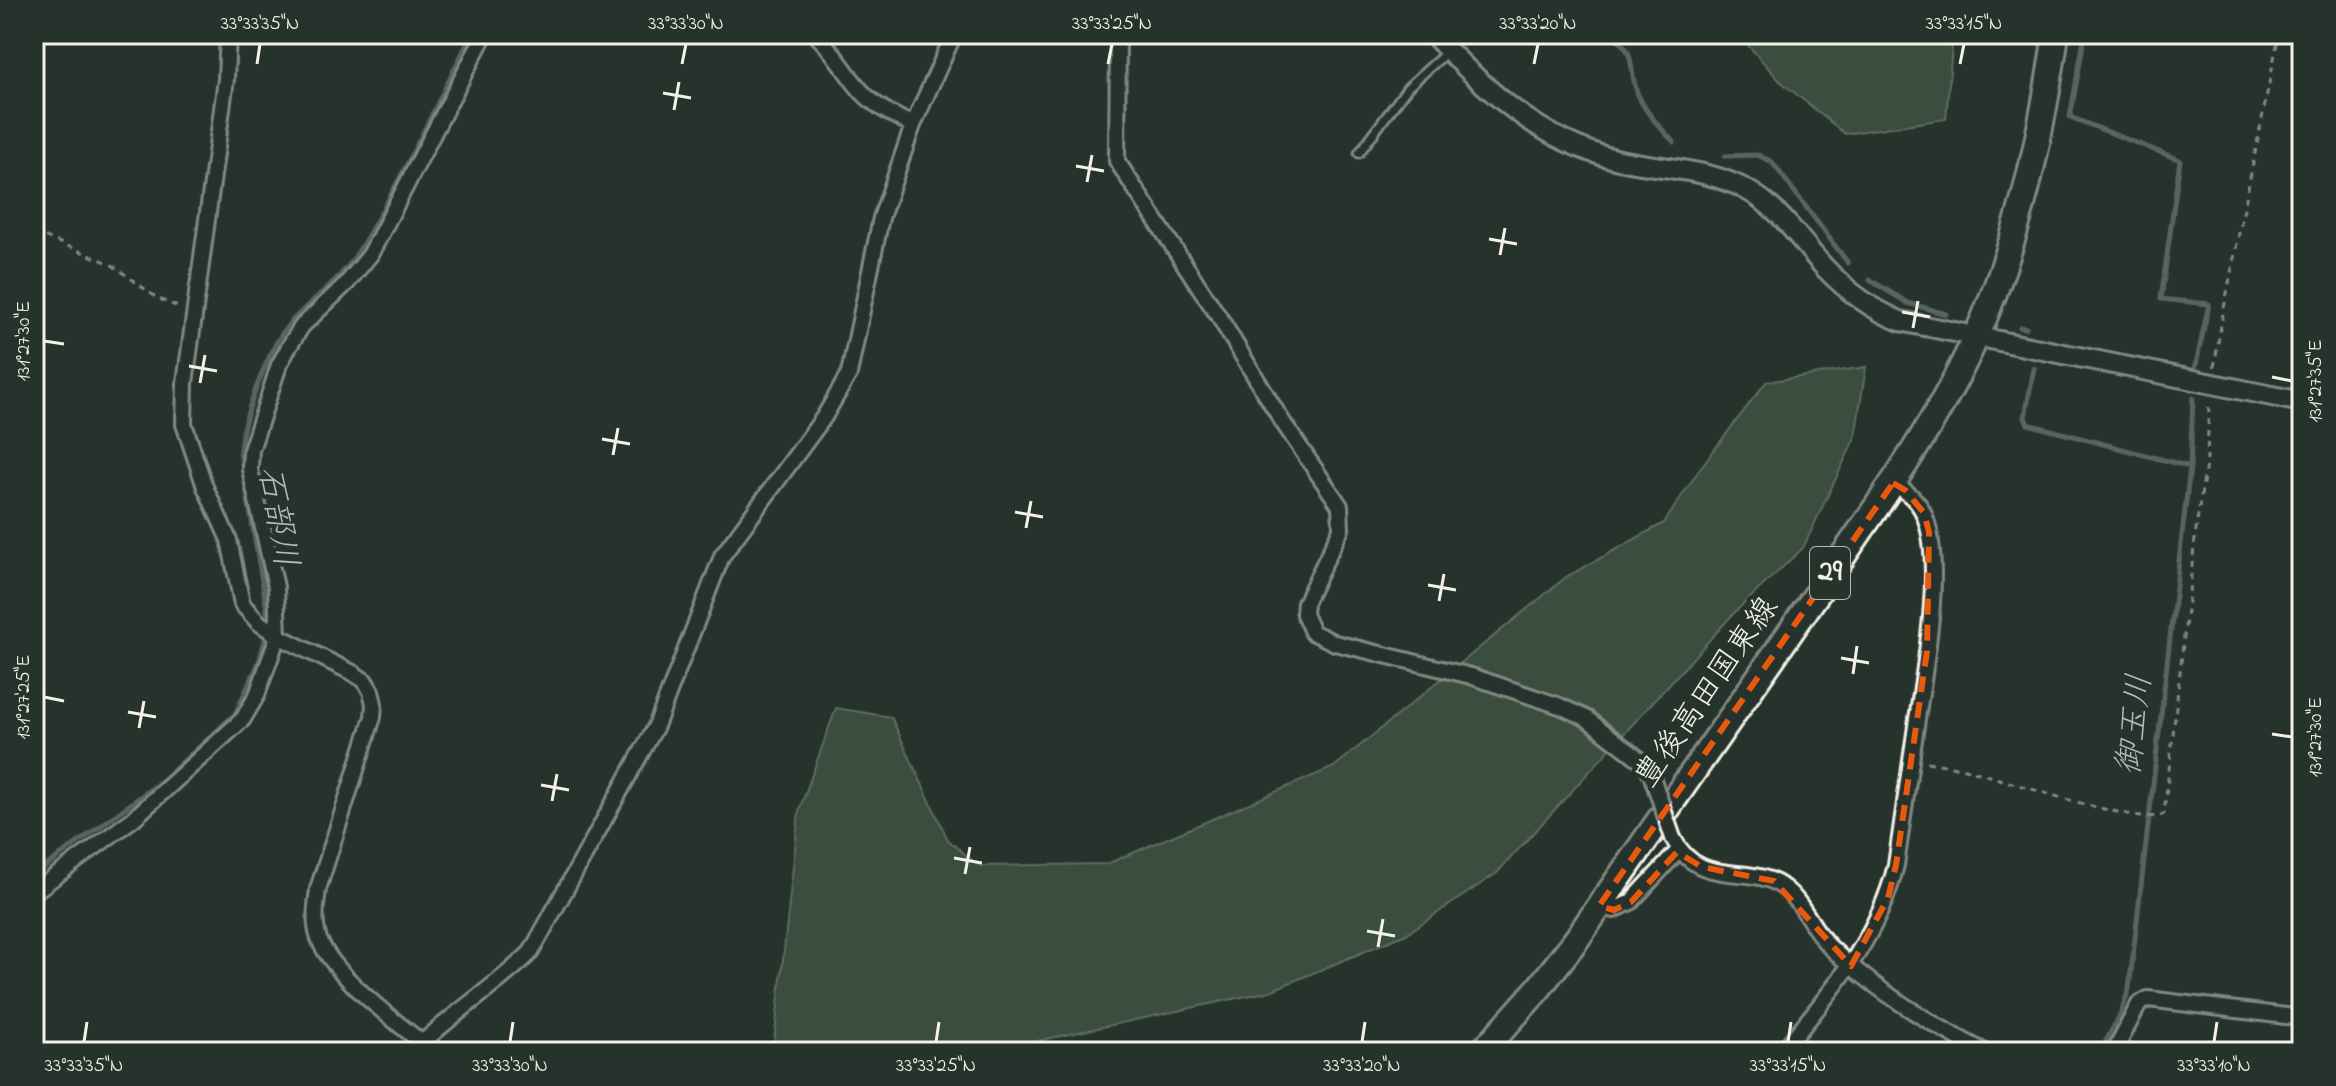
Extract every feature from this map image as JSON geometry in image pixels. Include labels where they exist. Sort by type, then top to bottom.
[{"type":"main road","name":"豊後高田国東線","points":[[1482,1052],[1538,989],[1599,906],[1927,431],[1976,337],[2008,255],[2030,175],[2056,34]]},
{"type":"street","points":[[228,34],[226,79],[185,383],[184,424],[205,487],[229,540],[242,604],[268,630],[353,673],[365,681],[371,691],[373,717],[318,889],[314,917],[319,939],[332,961],[347,979],[423,1049],[450,1016],[516,967],[531,952],[656,726],[722,556],[839,394],[854,353],[881,218],[913,125],[954,34]]},
{"type":"street","points":[[34,892],[133,819],[243,719],[257,695],[276,587],[250,469],[255,432],[279,365],[290,345],[302,326],[347,283],[370,255],[485,34]]},
{"type":"street","points":[[815,34],[864,93],[890,114],[913,125]]},
{"type":"street","points":[[1118,34],[1117,161],[1343,513],[1341,529],[1305,603],[1304,614],[1312,632],[1335,643],[1471,676],[1586,718],[1647,765],[1676,844],[1688,860],[1702,867],[1774,881],[1787,890],[1818,934],[1851,966],[1940,1027],[1985,1052]]},
{"type":"street","points":[[1433,34],[1492,93],[1563,141],[1615,159],[1743,187],[1762,199],[1797,232],[1824,267],[1844,286],[1879,312],[1926,328],[2302,402]]},
{"type":"street","points":[[1782,1052],[1851,966],[1888,898],[1896,865],[1927,651],[1932,573],[1929,532],[1924,513],[1905,490],[1893,483]]},
{"type":"street","points":[[1599,906],[1614,910],[1631,902],[1676,844]]},
{"type":"street","points":[[2114,1052],[2139,1004],[2148,999],[2302,1018]]},
{"type":"lane","points":[[1359,153],[1408,87],[1449,51]]},
{"type":"path","points":[[1911,759],[1974,771],[2138,816],[2158,818],[2164,814],[2195,536],[2207,458],[2212,384],[2224,308],[2279,34]]},
{"type":"path","points":[[34,232],[111,264],[157,298],[196,312]]},
{"type":"highlighted area","points":[[1893,483],[1905,490],[1924,513],[1929,532],[1927,651],[1896,865],[1888,898],[1851,966],[1774,881],[1702,867],[1677,852],[1631,902],[1614,910],[1599,906]]},
{"type":"green space","points":[[1738,34],[1953,34],[1946,119],[1845,134],[1780,81]]},
{"type":"green space","points":[[1866,367],[1855,438],[1803,548],[1734,613],[1497,873],[1406,934],[1270,991],[986,1052],[773,1052],[799,811],[836,708],[891,717],[948,840],[979,866],[1107,864],[1334,767],[1566,577],[1664,523],[1701,467],[1766,382]]},
{"type":"waterway","name":"石部川","points":[[34,875],[163,780],[235,714],[259,662],[265,640],[267,610],[240,452],[251,404],[265,366],[283,333],[299,313],[343,271],[374,226],[472,34]]},
{"type":"waterway","points":[[1609,34],[1628,52],[1642,103],[1674,142]]},
{"type":"waterway","name":"御玉川","points":[[2085,34],[2070,117],[2180,160],[2161,299],[2209,304],[2195,369]]},
{"type":"waterway","points":[[1725,156],[1758,155],[1772,162],[1848,263]]},
{"type":"waterway","points":[[1870,280],[1908,303],[1946,314]]},
{"type":"waterway","points":[[2020,327],[2026,328]]},
{"type":"waterway","points":[[2034,368],[2025,417],[2028,424],[2190,467]]},
{"type":"waterway","name":"御玉川","points":[[2100,1052],[2120,1015],[2129,989],[2190,467],[2193,398]]}]
